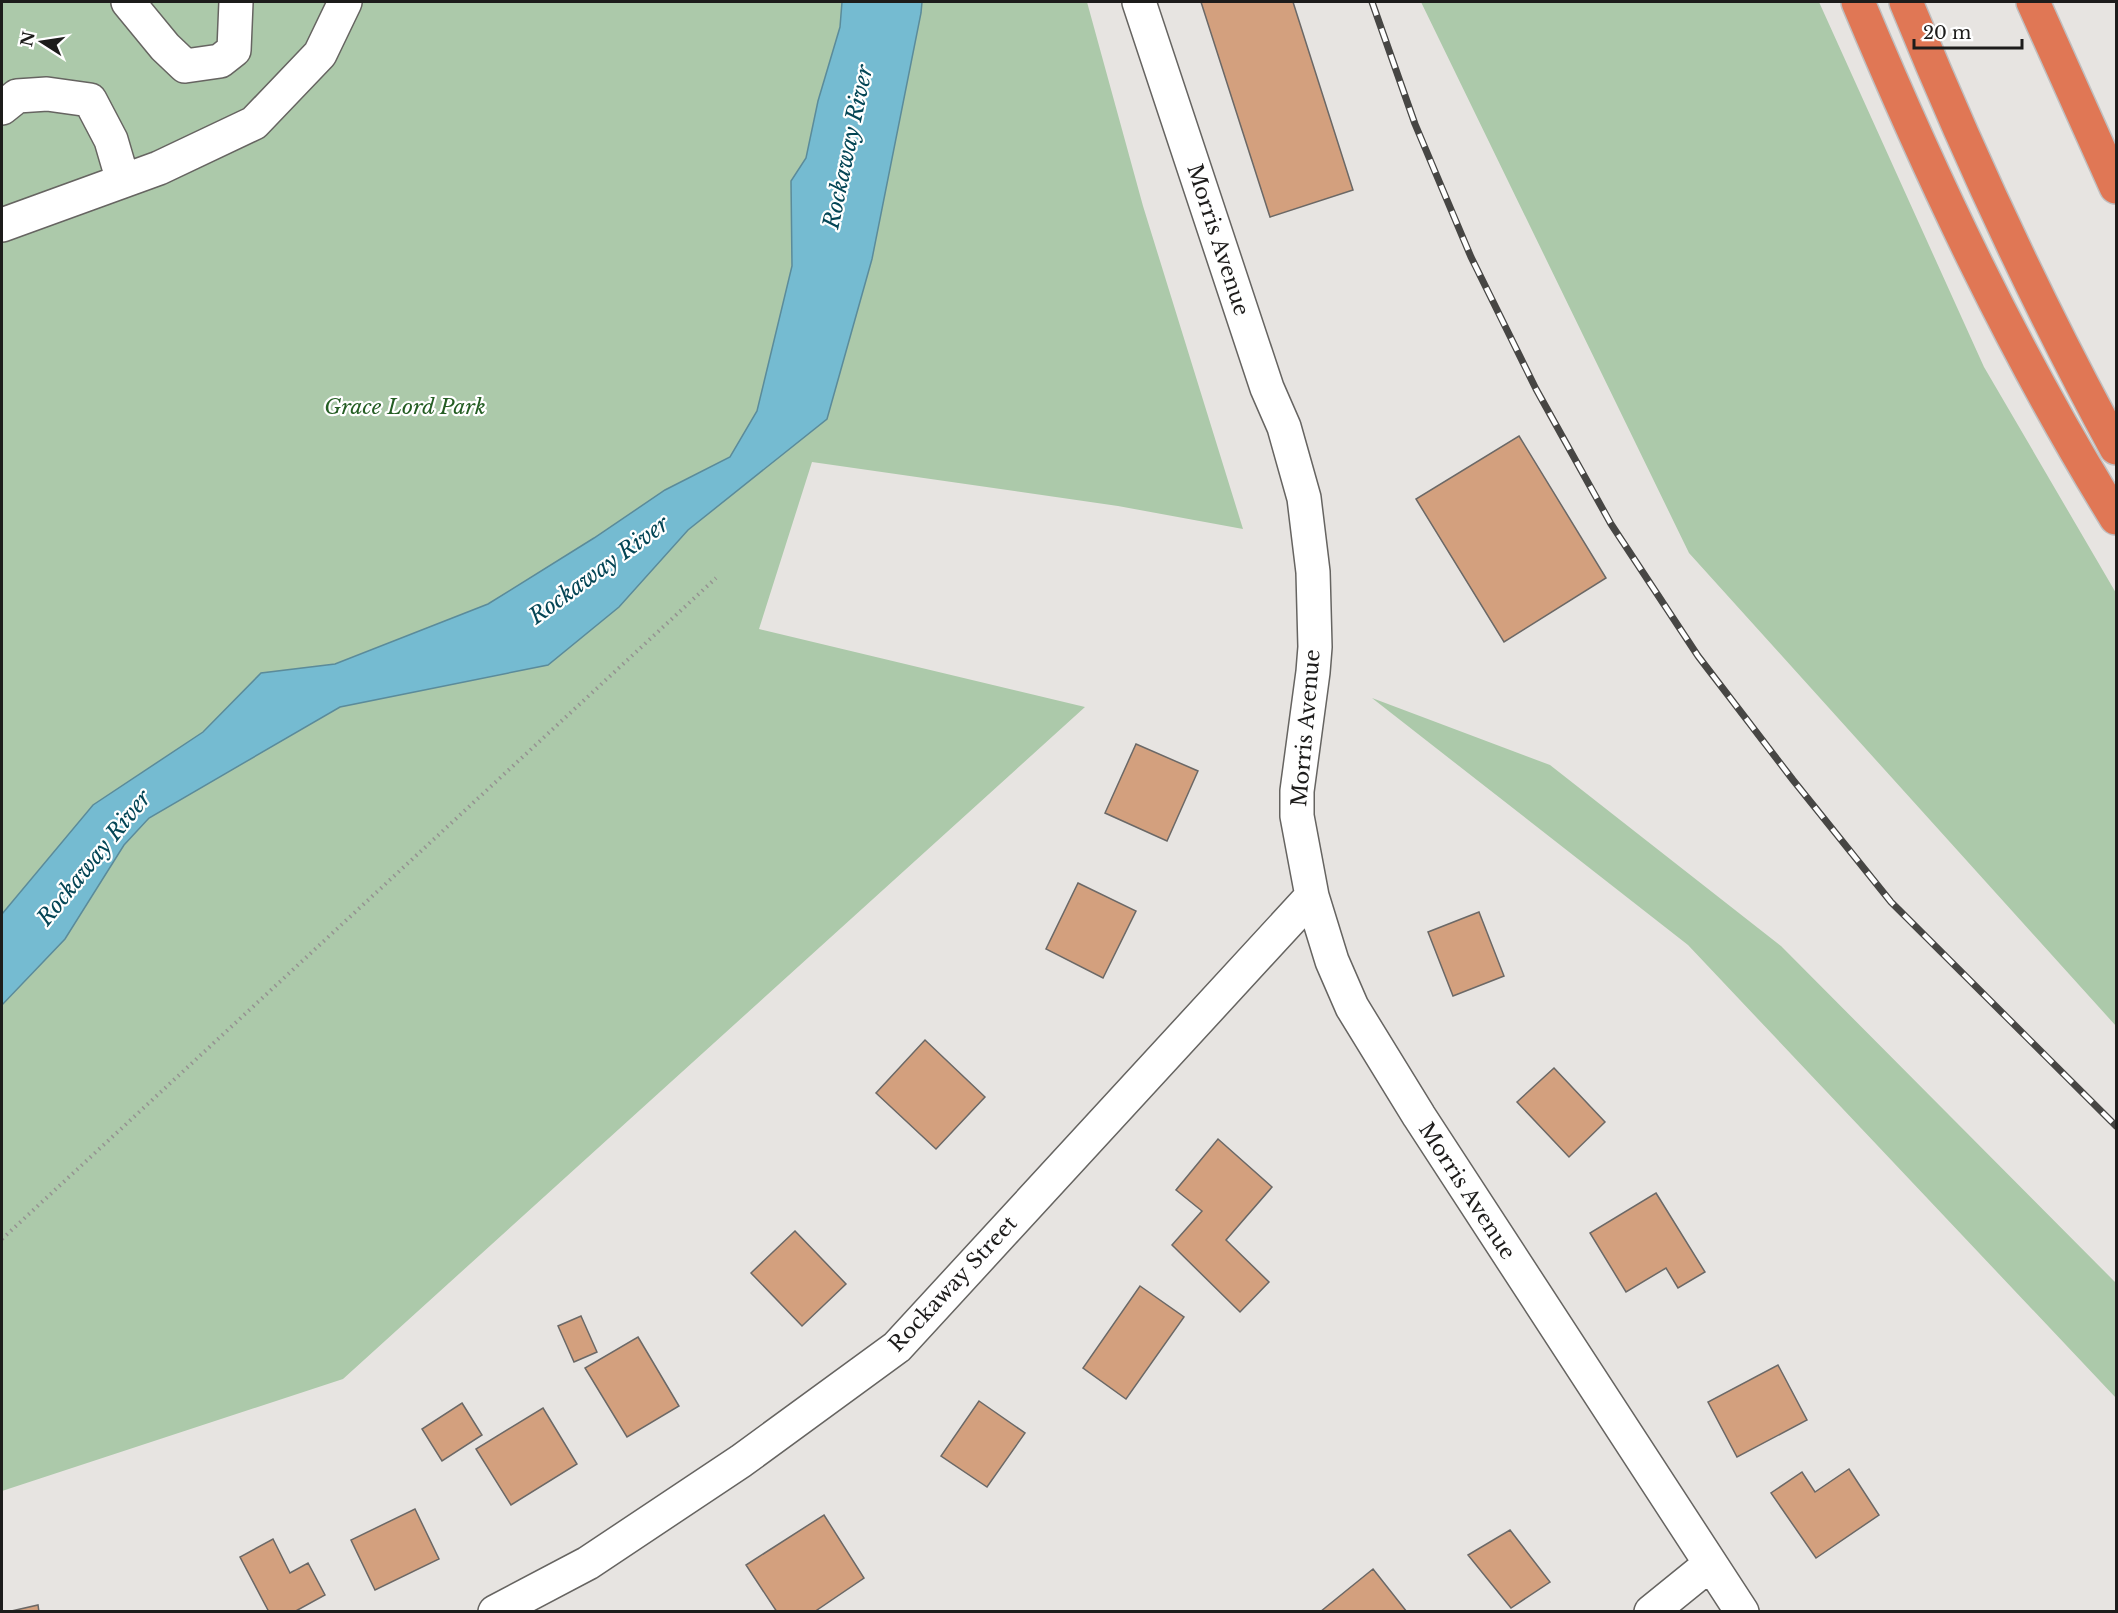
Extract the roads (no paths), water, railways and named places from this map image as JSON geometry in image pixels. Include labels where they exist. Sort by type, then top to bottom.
[{"type":"highway","points":[[1858,2],[1953,217],[2082,463],[2116,518]]},
{"type":"highway","points":[[1906,2],[1993,203],[2116,447]]},
{"type":"highway","points":[[2033,2],[2116,187]]},
{"type":"street","points":[[128,2],[165,47],[185,66],[220,61],[234,50],[236,2]]},
{"type":"street","points":[[2,225],[159,168],[254,123],[320,54],[345,2]]},
{"type":"street","name":"Morris Avenue","points":[[1139,2],[1267,388],[1284,427],[1304,498],[1313,572],[1315,647],[1297,791],[1297,816],[1312,896],[1332,961],[1352,1007],[1419,1116],[1709,1565],[1742,1611]]},
{"type":"street","points":[[2,108],[17,96],[47,94],[90,100],[111,140],[123,181]]},
{"type":"street","name":"Rockaway Street","points":[[495,1611],[588,1563],[741,1461],[897,1347],[1312,896]]},
{"type":"street","points":[[1651,1611],[1709,1565]]},
{"type":"water","name":"Rockaway River","points":[[842,2],[922,2],[872,259],[827,419],[688,530],[619,607],[548,665],[340,707],[149,818],[124,845],[65,939],[2,1005],[2,914],[93,805],[203,732],[261,673],[335,664],[488,604],[594,538],[665,490],[730,457],[757,411],[792,266],[791,181],[806,158],[818,101],[840,27]]},
{"type":"railway","points":[[1372,2],[1415,124],[1471,257],[1536,389],[1611,524],[1698,656],[1891,902],[2116,1126]]},
{"type":"park label","name":"Grace Lord Park","points":[[405,407]]}]
